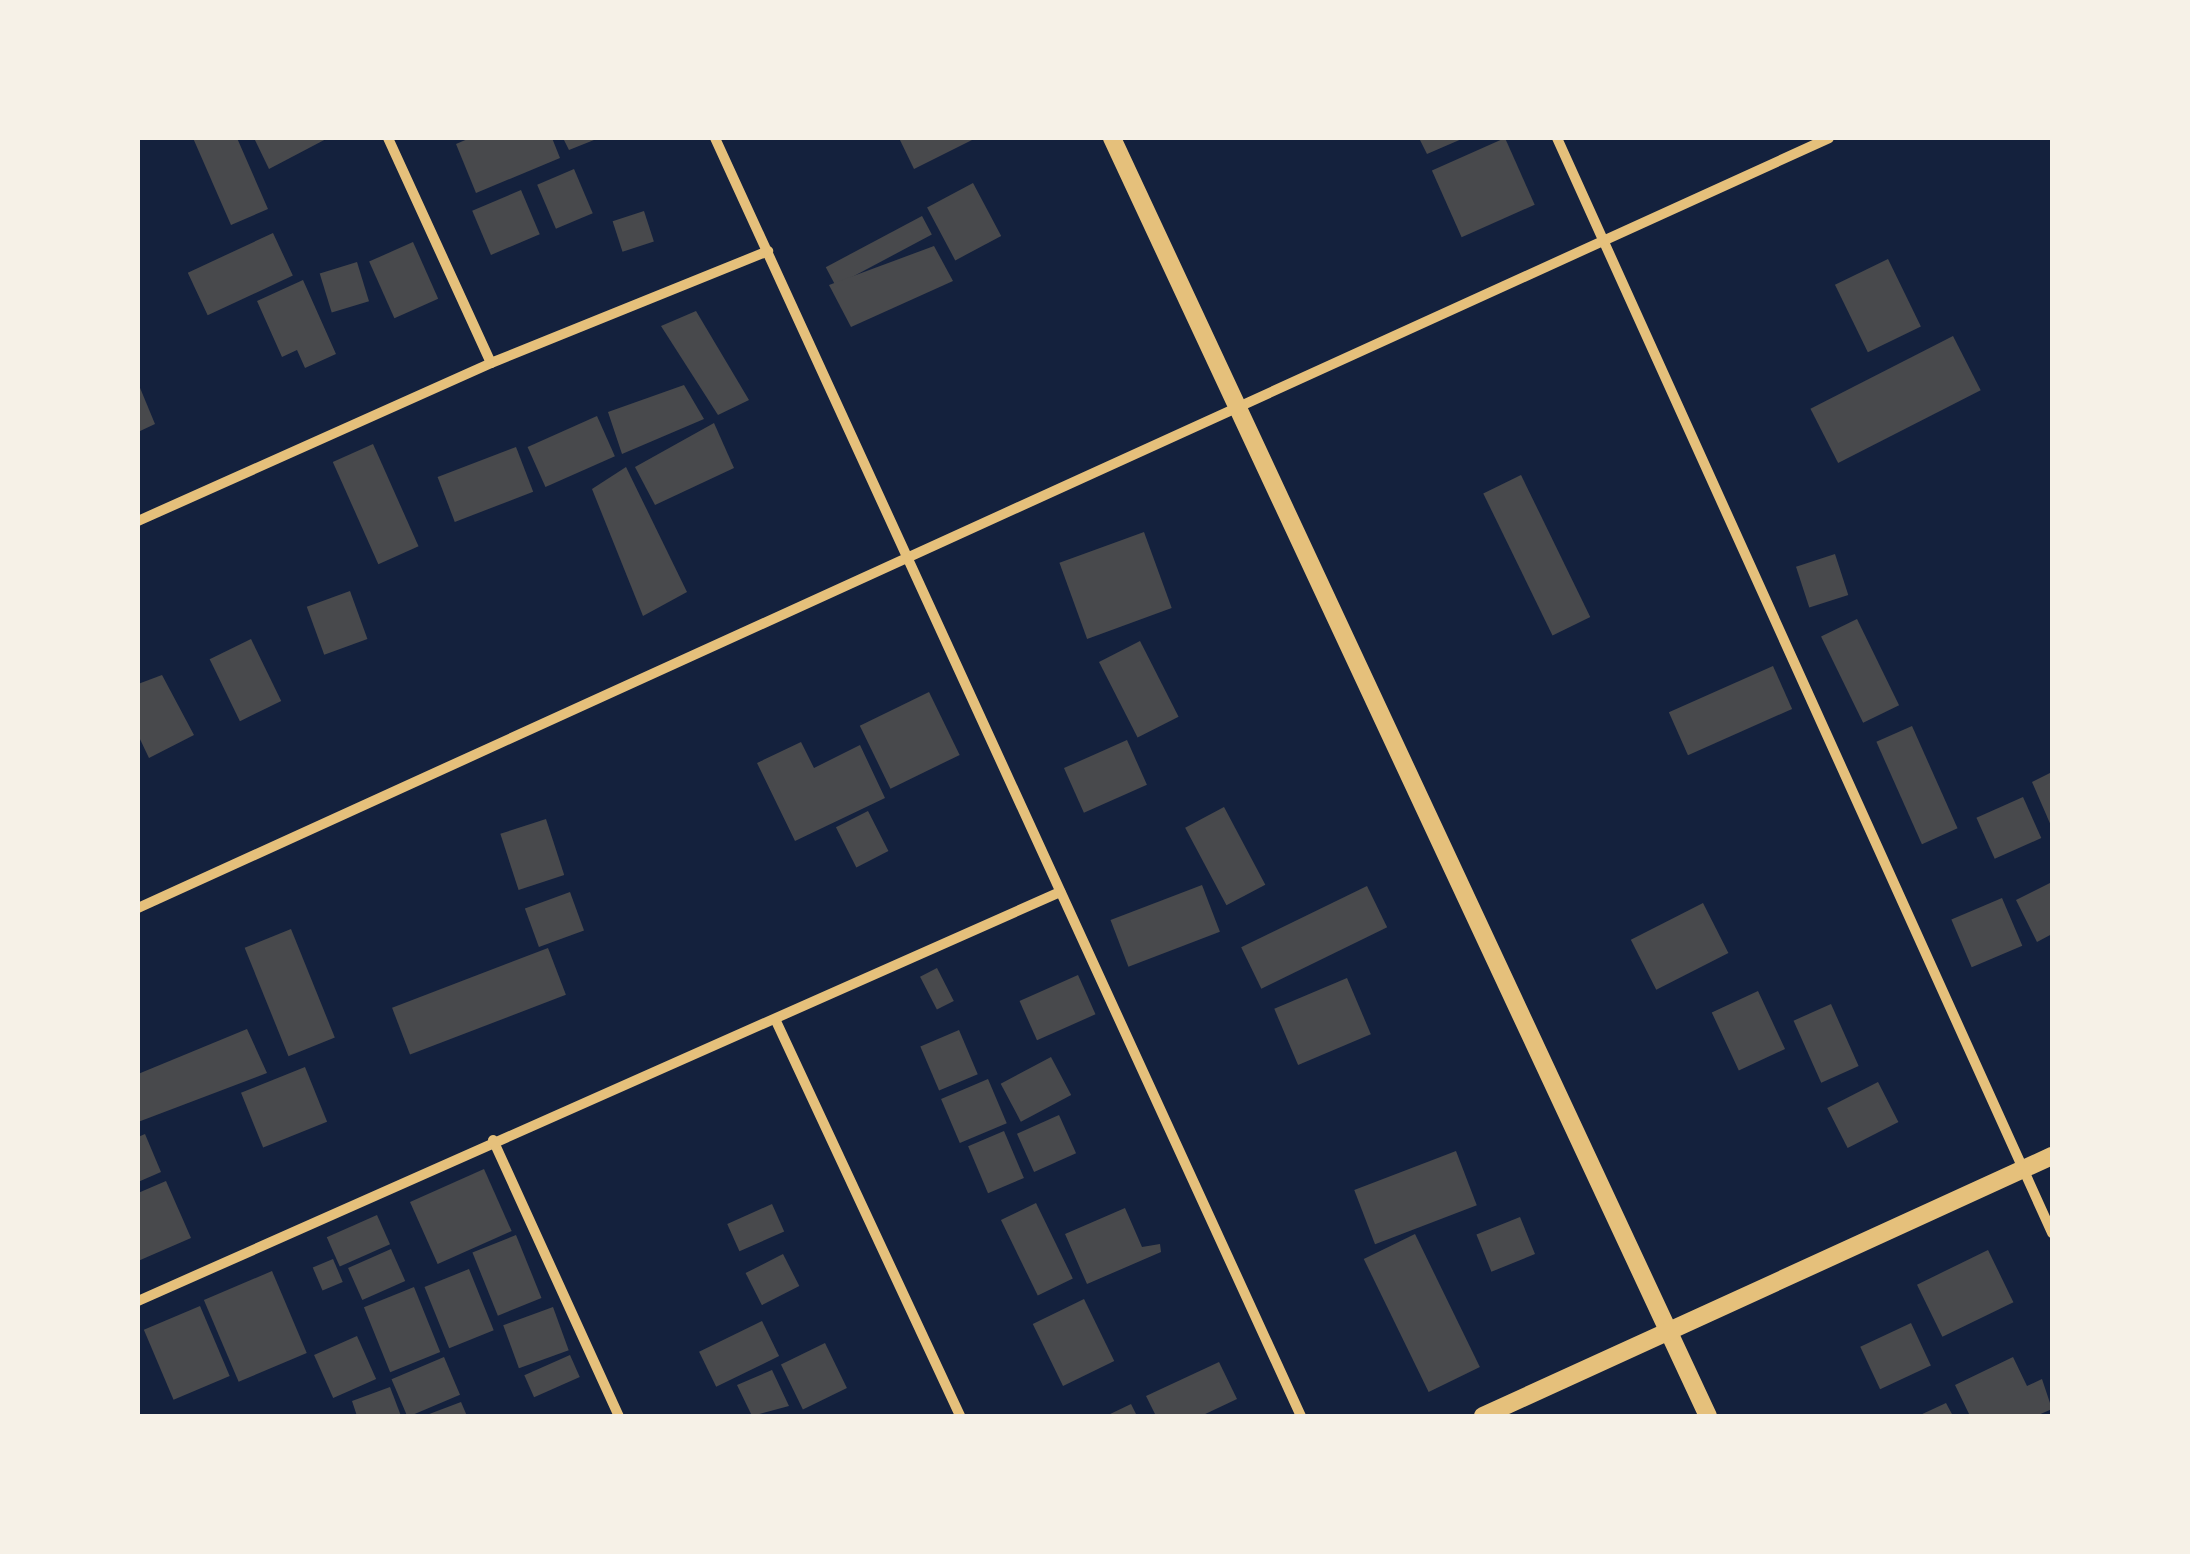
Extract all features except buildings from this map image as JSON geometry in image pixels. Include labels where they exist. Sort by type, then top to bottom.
[{"type":"street","points":[[388,138],[492,364]]},
{"type":"street","points":[[714,138],[1301,1416]]},
{"type":"street","points":[[1112,138],[1708,1416]]},
{"type":"street","points":[[1557,138],[2052,1233]]},
{"type":"street","points":[[138,908],[1829,138]]},
{"type":"street","points":[[138,521],[492,364],[768,251]]},
{"type":"street","points":[[138,1301],[493,1140],[776,1021],[1060,892]]},
{"type":"street","points":[[776,1021],[960,1416]]},
{"type":"street","points":[[493,1140],[619,1416]]},
{"type":"street","points":[[1483,1416],[2052,1156]]}]
